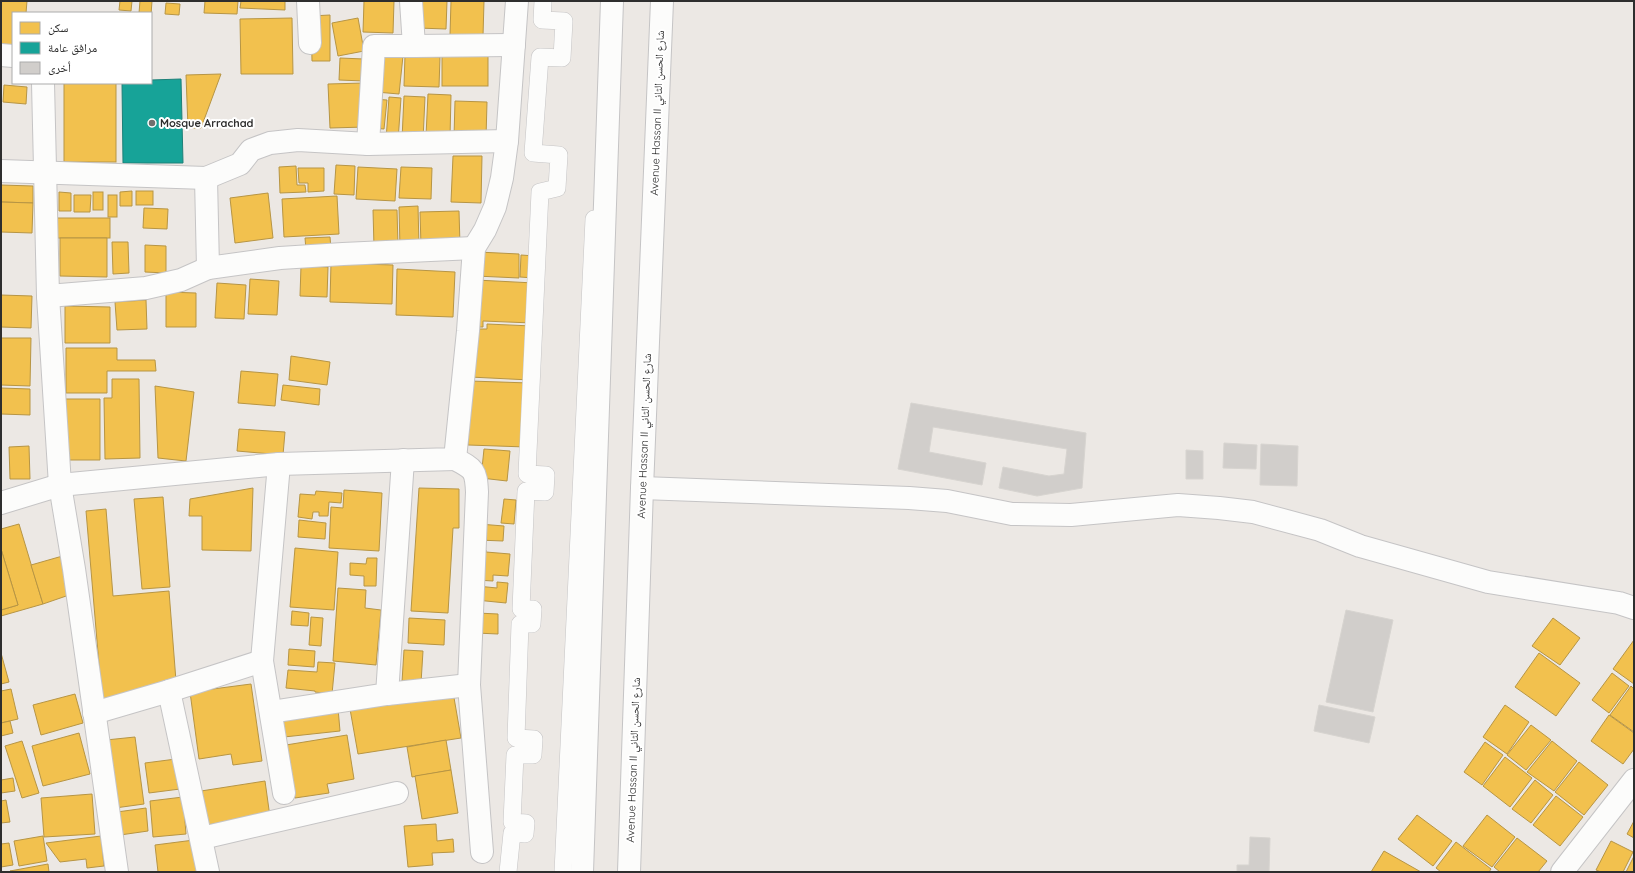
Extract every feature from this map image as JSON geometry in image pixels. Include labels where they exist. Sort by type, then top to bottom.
[{"type":"street","points":[[308,1],[310,43]]},
{"type":"street","points":[[411,1],[414,46]]},
{"type":"street","points":[[455,459],[468,331],[474,248],[485,230],[495,207],[502,178],[507,141],[517,1]]},
{"type":"street","points":[[508,872],[512,833],[525,834],[526,823],[512,822],[515,754],[533,756],[534,739],[516,738],[520,624],[532,624],[533,610],[521,609],[526,491],[545,492],[546,475],[527,474],[540,192],[557,188],[559,155],[533,154],[540,57],[562,58],[564,21],[542,20],[543,1]]},
{"type":"street","points":[[563,872],[604,1]]},
{"type":"street","points":[[582,872],[612,1]]},
{"type":"street","name":"Avenue Hassan II شارع الحسن الثاني","points":[[630,872],[642,488],[662,1]]},
{"type":"street","points":[[368,144],[374,46],[514,45]]},
{"type":"street","points":[[1,55],[12,56]]},
{"type":"street","points":[[43,84],[48,296],[53,395],[60,485],[74,569],[117,872]]},
{"type":"street","points":[[1,171],[206,178],[240,164],[251,150],[270,143],[298,140],[368,144],[507,141]]},
{"type":"street","points":[[206,178],[208,268]]},
{"type":"street","points":[[48,296],[146,288],[181,280],[208,268],[280,258],[474,248]]},
{"type":"street","points":[[1,503],[60,485],[279,464],[455,459],[471,467],[477,477],[477,492],[469,685],[482,852]]},
{"type":"street","points":[[387,694],[403,460]]},
{"type":"street","points":[[279,464],[262,661],[284,793]]},
{"type":"street","points":[[642,488],[909,498],[947,501],[1012,514],[1071,515],[1178,505],[1254,512],[1320,530],[1360,546],[1488,582],[1619,603],[1634,608]]},
{"type":"street","points":[[94,713],[262,661]]},
{"type":"street","points":[[271,712],[387,694],[469,685]]},
{"type":"street","points":[[169,691],[202,838],[208,872]]},
{"type":"street","points":[[1562,872],[1634,780]]},
{"type":"street","points":[[202,838],[397,793]]},
{"type":"building: سكن","points":[[1,1],[27,1],[26,12],[12,12],[12,47],[1,46]]},
{"type":"building: سكن","points":[[120,1],[132,1],[131,11],[119,10]]},
{"type":"building: سكن","points":[[140,1],[152,1],[151,12],[139,12]]},
{"type":"building: سكن","points":[[205,1],[238,1],[237,14],[204,13]]},
{"type":"building: سكن","points":[[241,1],[285,1],[285,10],[240,8]]},
{"type":"building: سكن","points":[[364,1],[394,1],[393,33],[363,32]]},
{"type":"building: سكن","points":[[419,1],[447,1],[446,29],[418,28]]},
{"type":"building: سكن","points":[[451,1],[484,1],[483,36],[450,35]]},
{"type":"building: سكن","points":[[166,3],[180,4],[179,15],[165,14]]},
{"type":"building: سكن","points":[[330,15],[330,61],[312,61],[311,16]]},
{"type":"building: سكن","points":[[292,18],[293,74],[241,74],[240,19]]},
{"type":"building: سكن","points":[[358,18],[364,51],[338,56],[332,23]]},
{"type":"building: سكن","points":[[442,52],[488,52],[488,86],[442,86]]},
{"type":"building: سكن","points":[[379,54],[403,56],[399,94],[376,92]]},
{"type":"building: سكن","points":[[405,55],[440,57],[439,87],[404,86]]},
{"type":"building: سكن","points":[[340,58],[364,59],[364,81],[339,80]]},
{"type":"building: سكن","points":[[221,74],[201,128],[188,128],[186,75]]},
{"type":"building: سكن","points":[[364,83],[365,127],[330,128],[328,84]]},
{"type":"building: سكن","points":[[64,84],[116,84],[116,162],[64,162]]},
{"type":"building: سكن","points":[[4,85],[27,87],[26,104],[3,102]]},
{"type":"building: سكن","points":[[428,94],[451,95],[450,137],[426,136]]},
{"type":"building: سكن","points":[[404,96],[425,97],[423,140],[402,139]]},
{"type":"building: سكن","points":[[389,97],[401,98],[398,141],[386,140]]},
{"type":"building: سكن","points":[[373,99],[387,100],[384,129],[371,128]]},
{"type":"building: سكن","points":[[455,101],[487,102],[486,138],[454,137]]},
{"type":"building: سكن","points":[[453,156],[482,156],[481,203],[451,202]]},
{"type":"building: سكن","points":[[336,165],[355,166],[354,195],[334,194]]},
{"type":"building: سكن","points":[[296,166],[297,185],[305,185],[306,192],[280,193],[279,167]]},
{"type":"building: سكن","points":[[358,167],[397,169],[395,201],[356,199]]},
{"type":"building: سكن","points":[[401,167],[432,168],[431,199],[399,198]]},
{"type":"building: سكن","points":[[298,168],[324,168],[324,191],[308,192],[308,183],[299,183]]},
{"type":"building: سكن","points":[[1,185],[33,186],[33,203],[1,202]]},
{"type":"building: سكن","points":[[132,191],[132,206],[120,206],[120,192]]},
{"type":"building: سكن","points":[[136,191],[153,191],[153,205],[136,205]]},
{"type":"building: سكن","points":[[59,192],[71,193],[71,211],[59,211]]},
{"type":"building: سكن","points":[[93,192],[103,192],[103,210],[93,210]]},
{"type":"building: سكن","points":[[268,193],[273,238],[235,243],[230,198]]},
{"type":"building: سكن","points":[[74,195],[91,195],[90,212],[74,212]]},
{"type":"building: سكن","points":[[108,195],[117,195],[117,217],[108,217]]},
{"type":"building: سكن","points":[[337,196],[339,234],[284,237],[282,199]]},
{"type":"building: سكن","points":[[1,202],[33,203],[32,233],[1,232]]},
{"type":"building: سكن","points":[[418,206],[419,247],[400,248],[399,207]]},
{"type":"building: سكن","points":[[144,208],[168,209],[167,229],[143,228]]},
{"type":"building: سكن","points":[[373,210],[397,210],[398,246],[374,247]]},
{"type":"building: سكن","points":[[459,211],[460,245],[421,246],[420,212]]},
{"type":"building: سكن","points":[[57,218],[110,218],[110,238],[57,238]]},
{"type":"building: سكن","points":[[330,237],[331,249],[306,250],[305,238]]},
{"type":"building: سكن","points":[[60,238],[107,238],[107,277],[60,276]]},
{"type":"building: سكن","points":[[112,242],[128,242],[129,273],[113,274]]},
{"type":"building: سكن","points":[[145,245],[166,246],[166,273],[145,272]]},
{"type":"building: سكن","points":[[478,252],[519,254],[519,278],[476,276]]},
{"type":"building: سكن","points":[[521,255],[535,256],[534,278],[520,277]]},
{"type":"building: سكن","points":[[331,263],[393,265],[392,304],[330,302]]},
{"type":"building: سكن","points":[[301,266],[328,267],[327,297],[300,296]]},
{"type":"building: سكن","points":[[397,269],[455,272],[453,317],[396,315]]},
{"type":"building: سكن","points":[[250,279],[279,281],[277,315],[248,314]]},
{"type":"building: سكن","points":[[476,280],[534,283],[532,323],[483,321],[483,327],[474,327]]},
{"type":"building: سكن","points":[[217,283],[246,285],[244,319],[215,318]]},
{"type":"building: سكن","points":[[166,292],[196,293],[196,327],[166,327]]},
{"type":"building: سكن","points":[[1,295],[32,296],[31,328],[1,327]]},
{"type":"building: سكن","points":[[146,300],[147,329],[117,330],[115,302]]},
{"type":"building: سكن","points":[[65,306],[110,307],[110,343],[65,343]]},
{"type":"building: سكن","points":[[487,324],[532,326],[530,380],[470,377],[472,329],[487,329]]},
{"type":"building: سكن","points":[[1,338],[31,338],[30,386],[1,385]]},
{"type":"building: سكن","points":[[66,348],[117,348],[117,360],[155,360],[156,371],[107,371],[107,393],[66,393]]},
{"type":"building: سكن","points":[[291,356],[330,362],[327,385],[289,380]]},
{"type":"building: سكن","points":[[241,371],[278,374],[275,406],[238,403]]},
{"type":"building: سكن","points":[[112,379],[139,379],[140,458],[105,459],[104,398],[112,398]]},
{"type":"building: سكن","points":[[470,381],[529,383],[526,447],[468,445]]},
{"type":"building: سكن","points":[[283,385],[320,389],[319,405],[281,400]]},
{"type":"building: سكن","points":[[155,386],[194,392],[186,461],[158,458]]},
{"type":"building: سكن","points":[[1,388],[30,389],[30,415],[1,414]]},
{"type":"building: سكن","points":[[64,399],[100,399],[100,460],[65,460]]},
{"type":"building: سكن","points":[[239,429],[285,432],[283,455],[237,451]]},
{"type":"building: سكن","points":[[29,446],[30,479],[10,479],[9,447]]},
{"type":"building: سكن","points":[[484,449],[510,451],[507,481],[481,478]]},
{"type":"building: سكن","points":[[253,488],[251,551],[202,550],[202,516],[189,516],[190,499]]},
{"type":"building: سكن","points":[[419,488],[459,489],[459,528],[453,528],[448,613],[411,611]]},
{"type":"building: سكن","points":[[344,490],[382,493],[379,551],[329,548],[331,507],[343,508]]},
{"type":"building: سكن","points":[[316,491],[342,493],[341,503],[329,502],[328,516],[319,516],[319,512],[313,512],[312,519],[298,517],[300,494],[315,495]]},
{"type":"building: سكن","points":[[163,497],[170,587],[142,589],[134,499]]},
{"type":"building: سكن","points":[[504,499],[516,500],[514,524],[501,523]]},
{"type":"building: سكن","points":[[106,509],[113,596],[169,591],[176,681],[102,700],[86,511]]},
{"type":"building: سكن","points":[[299,520],[326,523],[325,539],[298,537]]},
{"type":"building: سكن","points":[[19,524],[43,604],[1,616],[1,610],[18,605],[1,549],[1,529]]},
{"type":"building: سكن","points":[[479,524],[504,526],[503,541],[478,540]]},
{"type":"building: سكن","points":[[295,548],[338,552],[334,610],[290,607]]},
{"type":"building: سكن","points":[[1,549],[18,605],[1,610]]},
{"type":"building: سكن","points":[[478,550],[510,554],[508,576],[493,575],[493,581],[476,580]]},
{"type":"building: سكن","points":[[66,555],[72,594],[43,604],[31,565]]},
{"type":"building: سكن","points":[[367,558],[377,558],[376,586],[364,586],[364,576],[350,575],[350,563],[366,564]]},
{"type":"building: سكن","points":[[497,582],[508,583],[506,603],[476,600],[477,586],[497,588]]},
{"type":"building: سكن","points":[[338,588],[366,590],[365,608],[381,610],[376,665],[333,661]]},
{"type":"building: سكن","points":[[292,611],[309,613],[308,626],[291,625]]},
{"type":"building: سكن","points":[[477,613],[498,614],[498,634],[476,633]]},
{"type":"building: سكن","points":[[311,617],[323,618],[321,646],[309,645]]},
{"type":"building: سكن","points":[[409,618],[445,620],[444,645],[408,643]]},
{"type":"building: سكن","points":[[1553,618],[1580,638],[1560,665],[1532,646]]},
{"type":"building: سكن","points":[[1634,640],[1634,684],[1613,669]]},
{"type":"building: سكن","points":[[289,649],[315,651],[314,667],[288,665]]},
{"type":"building: سكن","points":[[404,650],[423,651],[421,683],[402,682]]},
{"type":"building: سكن","points":[[1,653],[9,682],[1,684]]},
{"type":"building: سكن","points":[[1539,653],[1580,683],[1556,716],[1515,687]]},
{"type":"building: سكن","points":[[318,662],[335,663],[332,694],[286,688],[288,670],[317,672]]},
{"type":"building: سكن","points":[[1612,673],[1629,686],[1609,713],[1592,700]]},
{"type":"building: سكن","points":[[251,684],[262,761],[233,765],[231,754],[199,759],[190,692]]},
{"type":"building: سكن","points":[[1631,686],[1634,689],[1634,732],[1610,715]]},
{"type":"building: سكن","points":[[11,689],[18,719],[1,723],[1,691]]},
{"type":"building: سكن","points":[[453,692],[461,738],[358,754],[350,709]]},
{"type":"building: سكن","points":[[75,694],[83,723],[41,735],[33,705]]},
{"type":"building: سكن","points":[[1505,705],[1529,722],[1507,754],[1483,737]]},
{"type":"building: سكن","points":[[338,708],[340,731],[284,737],[282,715]]},
{"type":"building: سكن","points":[[1609,715],[1634,733],[1634,749],[1623,764],[1591,741]]},
{"type":"building: سكن","points":[[10,721],[13,733],[1,736],[1,723]]},
{"type":"building: سكن","points":[[1531,725],[1551,740],[1526,770],[1507,755]]},
{"type":"building: سكن","points":[[79,733],[90,774],[43,786],[32,746]]},
{"type":"building: سكن","points":[[347,735],[354,779],[327,784],[329,793],[295,798],[286,745]]},
{"type":"building: سكن","points":[[135,737],[144,804],[115,808],[106,740]]},
{"type":"building: سكن","points":[[446,740],[451,770],[412,777],[407,747]]},
{"type":"building: سكن","points":[[22,741],[39,793],[22,798],[5,746]]},
{"type":"building: سكن","points":[[1552,741],[1577,761],[1554,791],[1527,772]]},
{"type":"building: سكن","points":[[1485,742],[1503,755],[1482,785],[1464,772]]},
{"type":"building: سكن","points":[[1505,757],[1532,778],[1510,807],[1483,786]]},
{"type":"building: سكن","points":[[176,759],[180,789],[149,793],[145,763]]},
{"type":"building: سكن","points":[[1579,762],[1608,785],[1584,815],[1555,792]]},
{"type":"building: سكن","points":[[451,770],[458,813],[422,819],[415,776]]},
{"type":"building: سكن","points":[[13,778],[15,791],[1,793],[1,780]]},
{"type":"building: سكن","points":[[1535,780],[1553,795],[1531,823],[1512,809]]},
{"type":"building: سكن","points":[[265,781],[270,817],[206,825],[201,791]]},
{"type":"building: سكن","points":[[92,794],[95,834],[44,837],[41,798]]},
{"type":"building: سكن","points":[[1556,796],[1583,817],[1560,846],[1533,825]]},
{"type":"building: سكن","points":[[183,797],[186,834],[153,837],[150,801]]},
{"type":"building: سكن","points":[[6,800],[10,822],[1,823],[1,801]]},
{"type":"building: سكن","points":[[146,808],[148,831],[120,835],[117,812]]},
{"type":"building: سكن","points":[[1417,815],[1452,841],[1433,866],[1398,839]]},
{"type":"building: سكن","points":[[1487,815],[1515,837],[1492,867],[1463,846]]},
{"type":"building: سكن","points":[[1634,821],[1634,838],[1627,834]]},
{"type":"building: سكن","points":[[436,824],[437,841],[453,839],[454,852],[432,853],[433,865],[408,867],[404,826]]},
{"type":"building: سكن","points":[[43,836],[47,861],[19,866],[14,841]]},
{"type":"building: سكن","points":[[101,836],[104,866],[87,868],[86,859],[60,862],[46,843]]},
{"type":"building: سكن","points":[[1517,838],[1547,861],[1538,872],[1500,872],[1494,867]]},
{"type":"building: سكن","points":[[194,840],[198,872],[158,872],[155,845]]},
{"type":"building: سكن","points":[[1611,841],[1633,852],[1623,872],[1601,872],[1596,870]]},
{"type":"building: سكن","points":[[1456,842],[1491,869],[1489,872],[1441,872],[1436,868]]},
{"type":"building: سكن","points":[[9,843],[13,865],[1,867],[1,844]]},
{"type":"building: سكن","points":[[1384,851],[1421,872],[1371,872]]},
{"type":"building: سكن","points":[[1634,856],[1634,872],[1626,872]]},
{"type":"building: سكن","points":[[48,864],[49,872],[10,871]]},
{"type":"building: مرافق عامة","name":"Mosque Arrachad","points":[[181,79],[183,163],[123,163],[122,84],[152,84],[152,80]]},
{"type":"building: أخرى","points":[[911,403],[1086,433],[1082,488],[1037,496],[999,488],[1003,467],[1049,476],[1064,474],[1067,449],[933,427],[929,452],[986,463],[982,485],[898,469]]},
{"type":"building: أخرى","points":[[1224,443],[1257,445],[1256,469],[1223,468]]},
{"type":"building: أخرى","points":[[1261,444],[1298,446],[1297,486],[1260,485]]},
{"type":"building: أخرى","points":[[1186,450],[1203,451],[1203,479],[1186,479]]},
{"type":"building: أخرى","points":[[1346,610],[1393,620],[1373,712],[1326,702]]},
{"type":"building: أخرى","points":[[1319,705],[1375,717],[1369,743],[1314,731]]},
{"type":"building: أخرى","points":[[1250,837],[1270,838],[1269,872],[1237,872],[1237,865],[1249,865]]},
{"type":"place","name":"Mosque Arrachad","points":[[152,123]]}]
